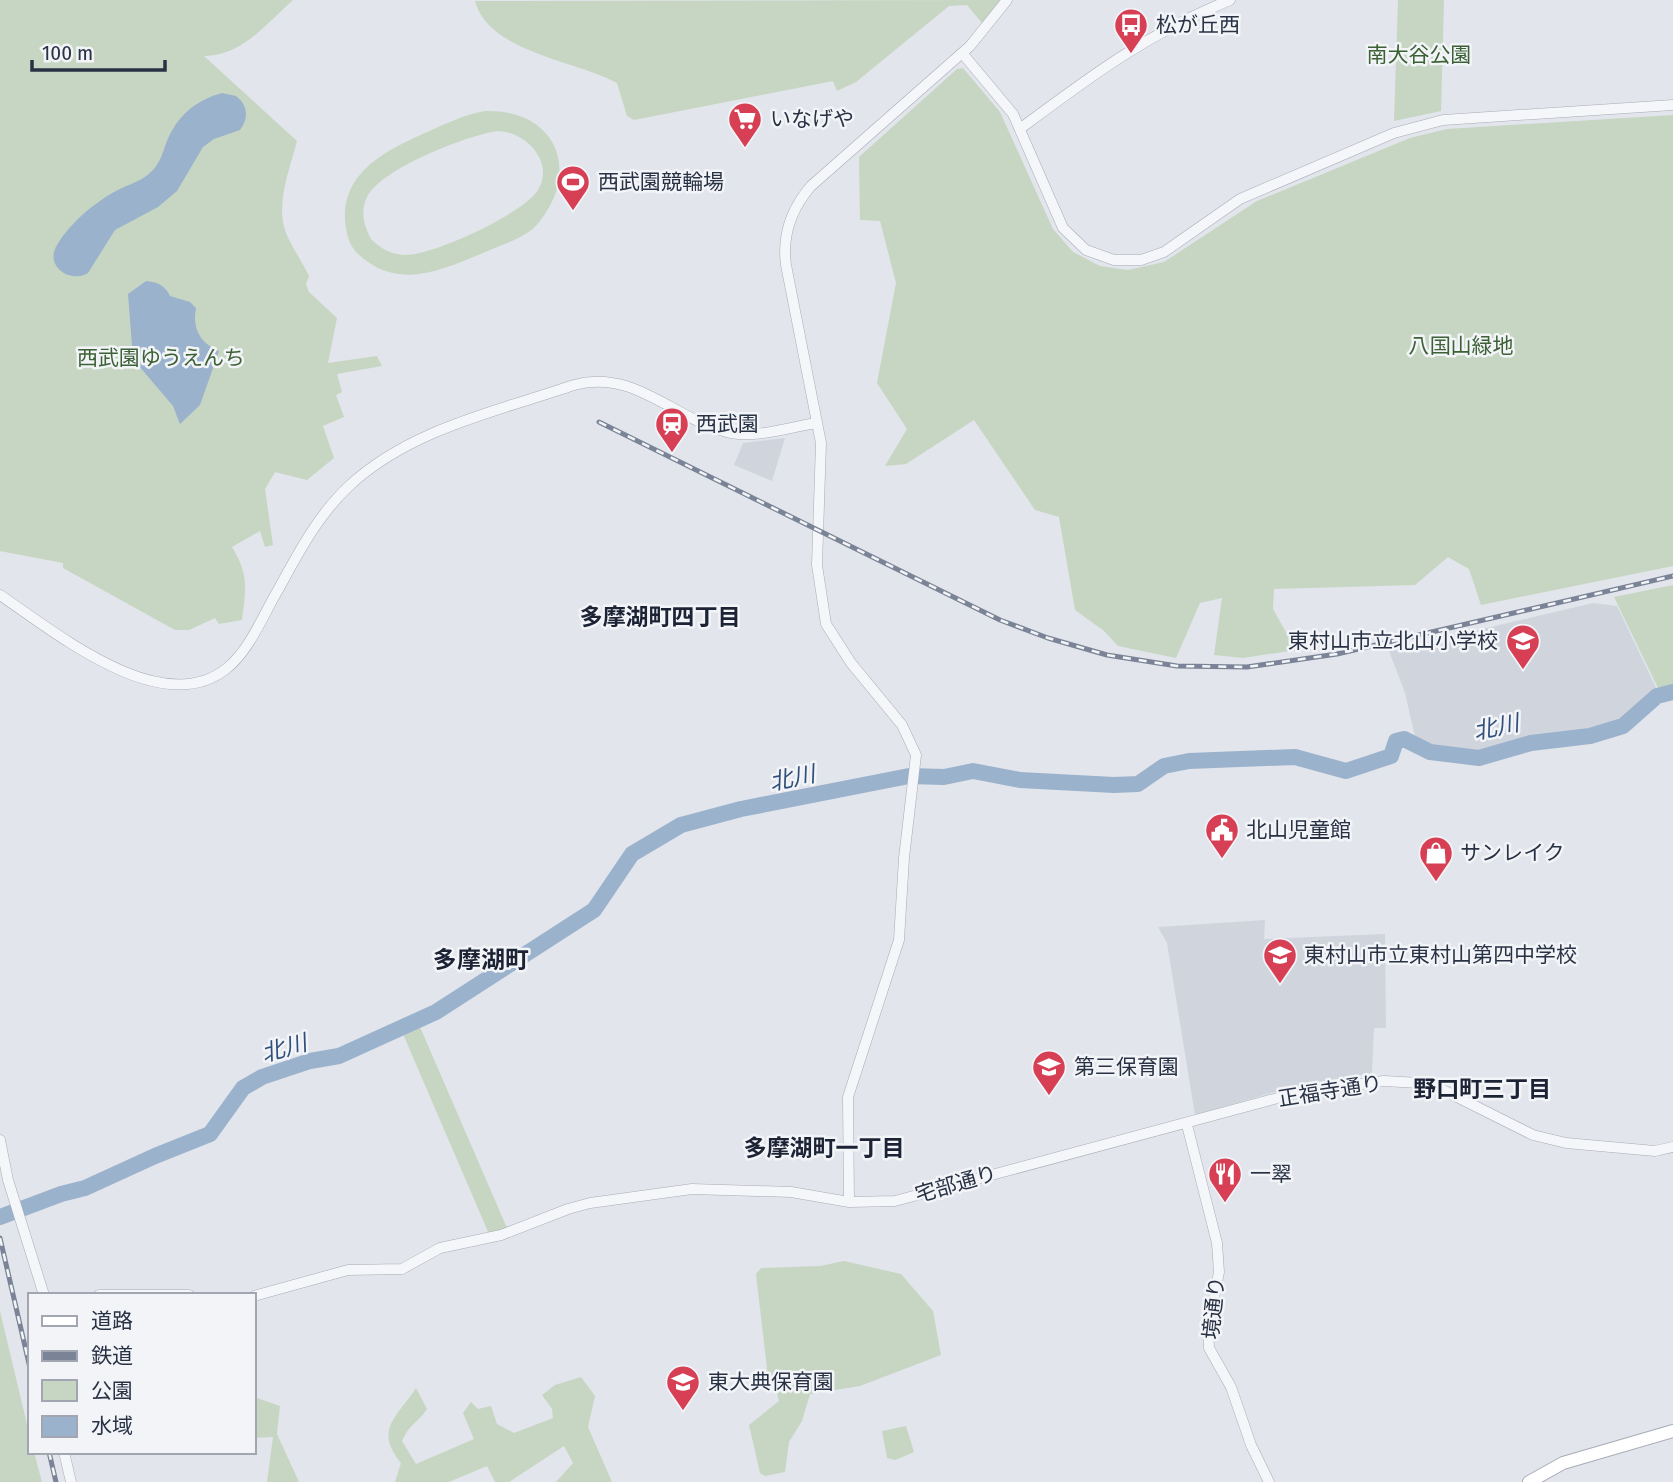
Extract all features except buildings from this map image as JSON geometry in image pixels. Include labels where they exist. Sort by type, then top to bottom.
[{"type":"main road","points":[[1529,1482],[1563,1463],[1673,1431]]},
{"type":"street","points":[[849,1202],[848,1097],[898,949],[904,858],[915,784],[916,755],[910,737],[851,663],[826,624],[817,565],[822,459],[785,258],[788,226],[799,202],[811,186],[962,53],[985,31],[1007,0]]},
{"type":"street","points":[[1021,128],[1123,53],[1170,26],[1230,0]]},
{"type":"street","points":[[962,53],[1003,99],[1021,128],[1063,228],[1086,250],[1114,260],[1141,260],[1164,252],[1240,199],[1394,133],[1443,120],[1673,106]]},
{"type":"street","points":[[0,596],[72,643],[144,680],[164,685],[193,685],[219,674],[242,652],[324,512],[363,474],[411,443],[550,393],[595,380],[628,385],[730,432],[755,434],[817,423]]},
{"type":"street","name":"正福寺通り","points":[[1187,1125],[1300,1092],[1384,1081],[1408,1082],[1420,1083],[1456,1095],[1533,1135],[1566,1143],[1644,1150],[1673,1147]]},
{"type":"street","name":"宅部通り","points":[[256,1295],[348,1270],[402,1269],[440,1248],[501,1235],[575,1206],[692,1189],[791,1192],[849,1202],[908,1198],[1187,1125]]},
{"type":"street","name":"境通り","points":[[1187,1125],[1217,1243],[1219,1272],[1208,1329],[1209,1348],[1231,1387],[1251,1445],[1269,1482]]},
{"type":"street","points":[[0,1140],[14,1200],[43,1293]]},
{"type":"street","points":[[64,1454],[71,1482]]},
{"type":"shaded area","points":[[785,438],[772,481],[734,465],[743,443]]},
{"type":"shaded area","name":"東村山市立北山小学校","points":[[1593,603],[1617,606],[1658,692],[1620,723],[1530,739],[1479,755],[1432,749],[1416,741],[1405,693],[1389,651]]},
{"type":"shaded area","name":"東村山市立東村山第四中学校","points":[[1265,920],[1264,939],[1385,934],[1386,1028],[1374,1028],[1372,1073],[1292,1087],[1195,1115],[1167,943],[1158,927]]},
{"type":"green space","name":"西武園ゆうえんち","points":[[0,0],[293,0],[242,45],[218,55],[204,56],[297,141],[285,187],[283,222],[288,238],[309,276],[306,284],[309,292],[337,318],[328,363],[377,356],[382,366],[337,374],[342,392],[336,395],[344,417],[323,426],[334,458],[307,480],[275,472],[265,489],[273,545],[265,547],[260,531],[232,547],[244,574],[242,620],[219,624],[215,618],[189,630],[175,630],[63,568],[63,563],[0,551]]},
{"type":"green space","points":[[1000,0],[982,23],[967,5],[949,6],[856,82],[837,91],[833,81],[634,120],[627,116],[617,83],[515,43],[497,32],[483,18],[475,1]]},
{"type":"green space","name":"南大谷公園","points":[[1398,0],[1444,0],[1441,111],[1394,121]]},
{"type":"green space","name":"八国山緑地","points":[[963,68],[1000,112],[1053,229],[1073,252],[1100,266],[1128,270],[1164,262],[1257,201],[1410,138],[1447,129],[1673,115],[1673,566],[1481,605],[1469,569],[1448,557],[1415,585],[1274,589],[1273,609],[1296,650],[1243,658],[1214,655],[1222,598],[1200,603],[1176,658],[1118,646],[1104,631],[1075,610],[1059,517],[1035,510],[974,420],[906,464],[885,466],[907,429],[877,383],[896,283],[880,221],[860,220],[859,157],[957,69]]},
{"type":"green space","points":[[485,111],[509,113],[528,120],[543,131],[554,145],[559,162],[559,181],[552,201],[540,221],[530,231],[510,242],[457,264],[423,273],[407,275],[390,272],[374,266],[358,254],[348,239],[345,220],[346,203],[359,175],[370,164],[396,147],[447,123]],"holes":[[[507,132],[527,142],[540,159],[542,179],[538,190],[529,200],[476,232],[435,249],[404,255],[382,248],[371,239],[364,218],[365,202],[376,186],[389,175],[446,146],[483,134]]]},
{"type":"green space","points":[[1673,585],[1673,685],[1658,688],[1614,597]]},
{"type":"green space","points":[[420,1027],[507,1228],[489,1234],[403,1034]]},
{"type":"green space","points":[[844,1261],[901,1274],[933,1311],[941,1355],[860,1386],[810,1394],[802,1421],[789,1442],[785,1472],[765,1476],[760,1473],[749,1425],[779,1401],[774,1382],[768,1377],[756,1274],[761,1268],[820,1266]]},
{"type":"green space","points":[[0,1311],[28,1429],[28,1454],[35,1454],[42,1482],[0,1482]]},
{"type":"green space","points":[[581,1377],[595,1396],[588,1427],[612,1482],[556,1482],[573,1463],[564,1446],[509,1482],[495,1482],[487,1466],[449,1482],[395,1482],[401,1463],[389,1442],[391,1424],[416,1388],[427,1409],[402,1441],[416,1464],[474,1439],[463,1413],[471,1402],[478,1409],[491,1406],[497,1424],[514,1433],[553,1418],[552,1409],[542,1395],[555,1385]]},
{"type":"green space","points":[[256,1398],[280,1406],[277,1434],[299,1482],[267,1482],[273,1437],[256,1438]]},
{"type":"green space","points":[[906,1426],[914,1452],[895,1460],[887,1458],[882,1431]]},
{"type":"water","points":[[222,93],[236,96],[243,103],[246,116],[240,130],[214,139],[203,147],[177,191],[158,207],[115,230],[88,273],[74,276],[61,271],[56,266],[54,253],[69,229],[99,201],[149,174],[158,163],[171,132],[188,110]]},
{"type":"water","points":[[146,281],[160,285],[170,296],[190,302],[196,308],[195,322],[199,334],[207,344],[219,351],[200,405],[180,424],[173,406],[133,359],[128,294]]},
{"type":"waterway","name":"北川","points":[[0,1217],[85,1188],[210,1134],[243,1088],[262,1077],[310,1061],[339,1056],[436,1012],[594,910],[632,854],[681,825],[741,809],[909,776],[944,777],[973,771],[1020,780],[1138,784],[1164,766],[1189,761],[1295,757],[1346,771],[1391,756],[1396,741],[1404,739],[1430,752],[1479,758],[1531,743],[1590,736],[1623,726],[1657,696],[1673,692]]},
{"type":"railway","points":[[599,422],[1000,620],[1048,638],[1107,655],[1177,666],[1247,667],[1337,654],[1673,576]]},
{"type":"railway","points":[[0,1238],[28,1359]]},
{"type":"railway","points":[[49,1454],[56,1482]]},
{"type":"place","name":"松が丘西","points":[[1131,55]]},
{"type":"place","name":"いなげや","points":[[745,149]]},
{"type":"place","name":"西武園競輪場","points":[[573,212]]},
{"type":"place","name":"西武園","points":[[672,454]]},
{"type":"place","name":"東村山市立北山小学校","points":[[1523,671]]},
{"type":"place","name":"北山児童館","points":[[1222,860]]},
{"type":"place","name":"サンレイク","points":[[1436,883]]},
{"type":"place","name":"東村山市立東村山第四中学校","points":[[1280,985]]},
{"type":"place","name":"第三保育園","points":[[1049,1097]]},
{"type":"place","name":"一翠","points":[[1225,1204]]},
{"type":"place","name":"東大典保育園","points":[[683,1412]]},
{"type":"district","name":"多摩湖町四丁目","points":[[660,617]]},
{"type":"district","name":"多摩湖町","points":[[481,960]]},
{"type":"district","name":"野口町三丁目","points":[[1482,1089]]},
{"type":"district","name":"多摩湖町一丁目","points":[[824,1148]]}]
